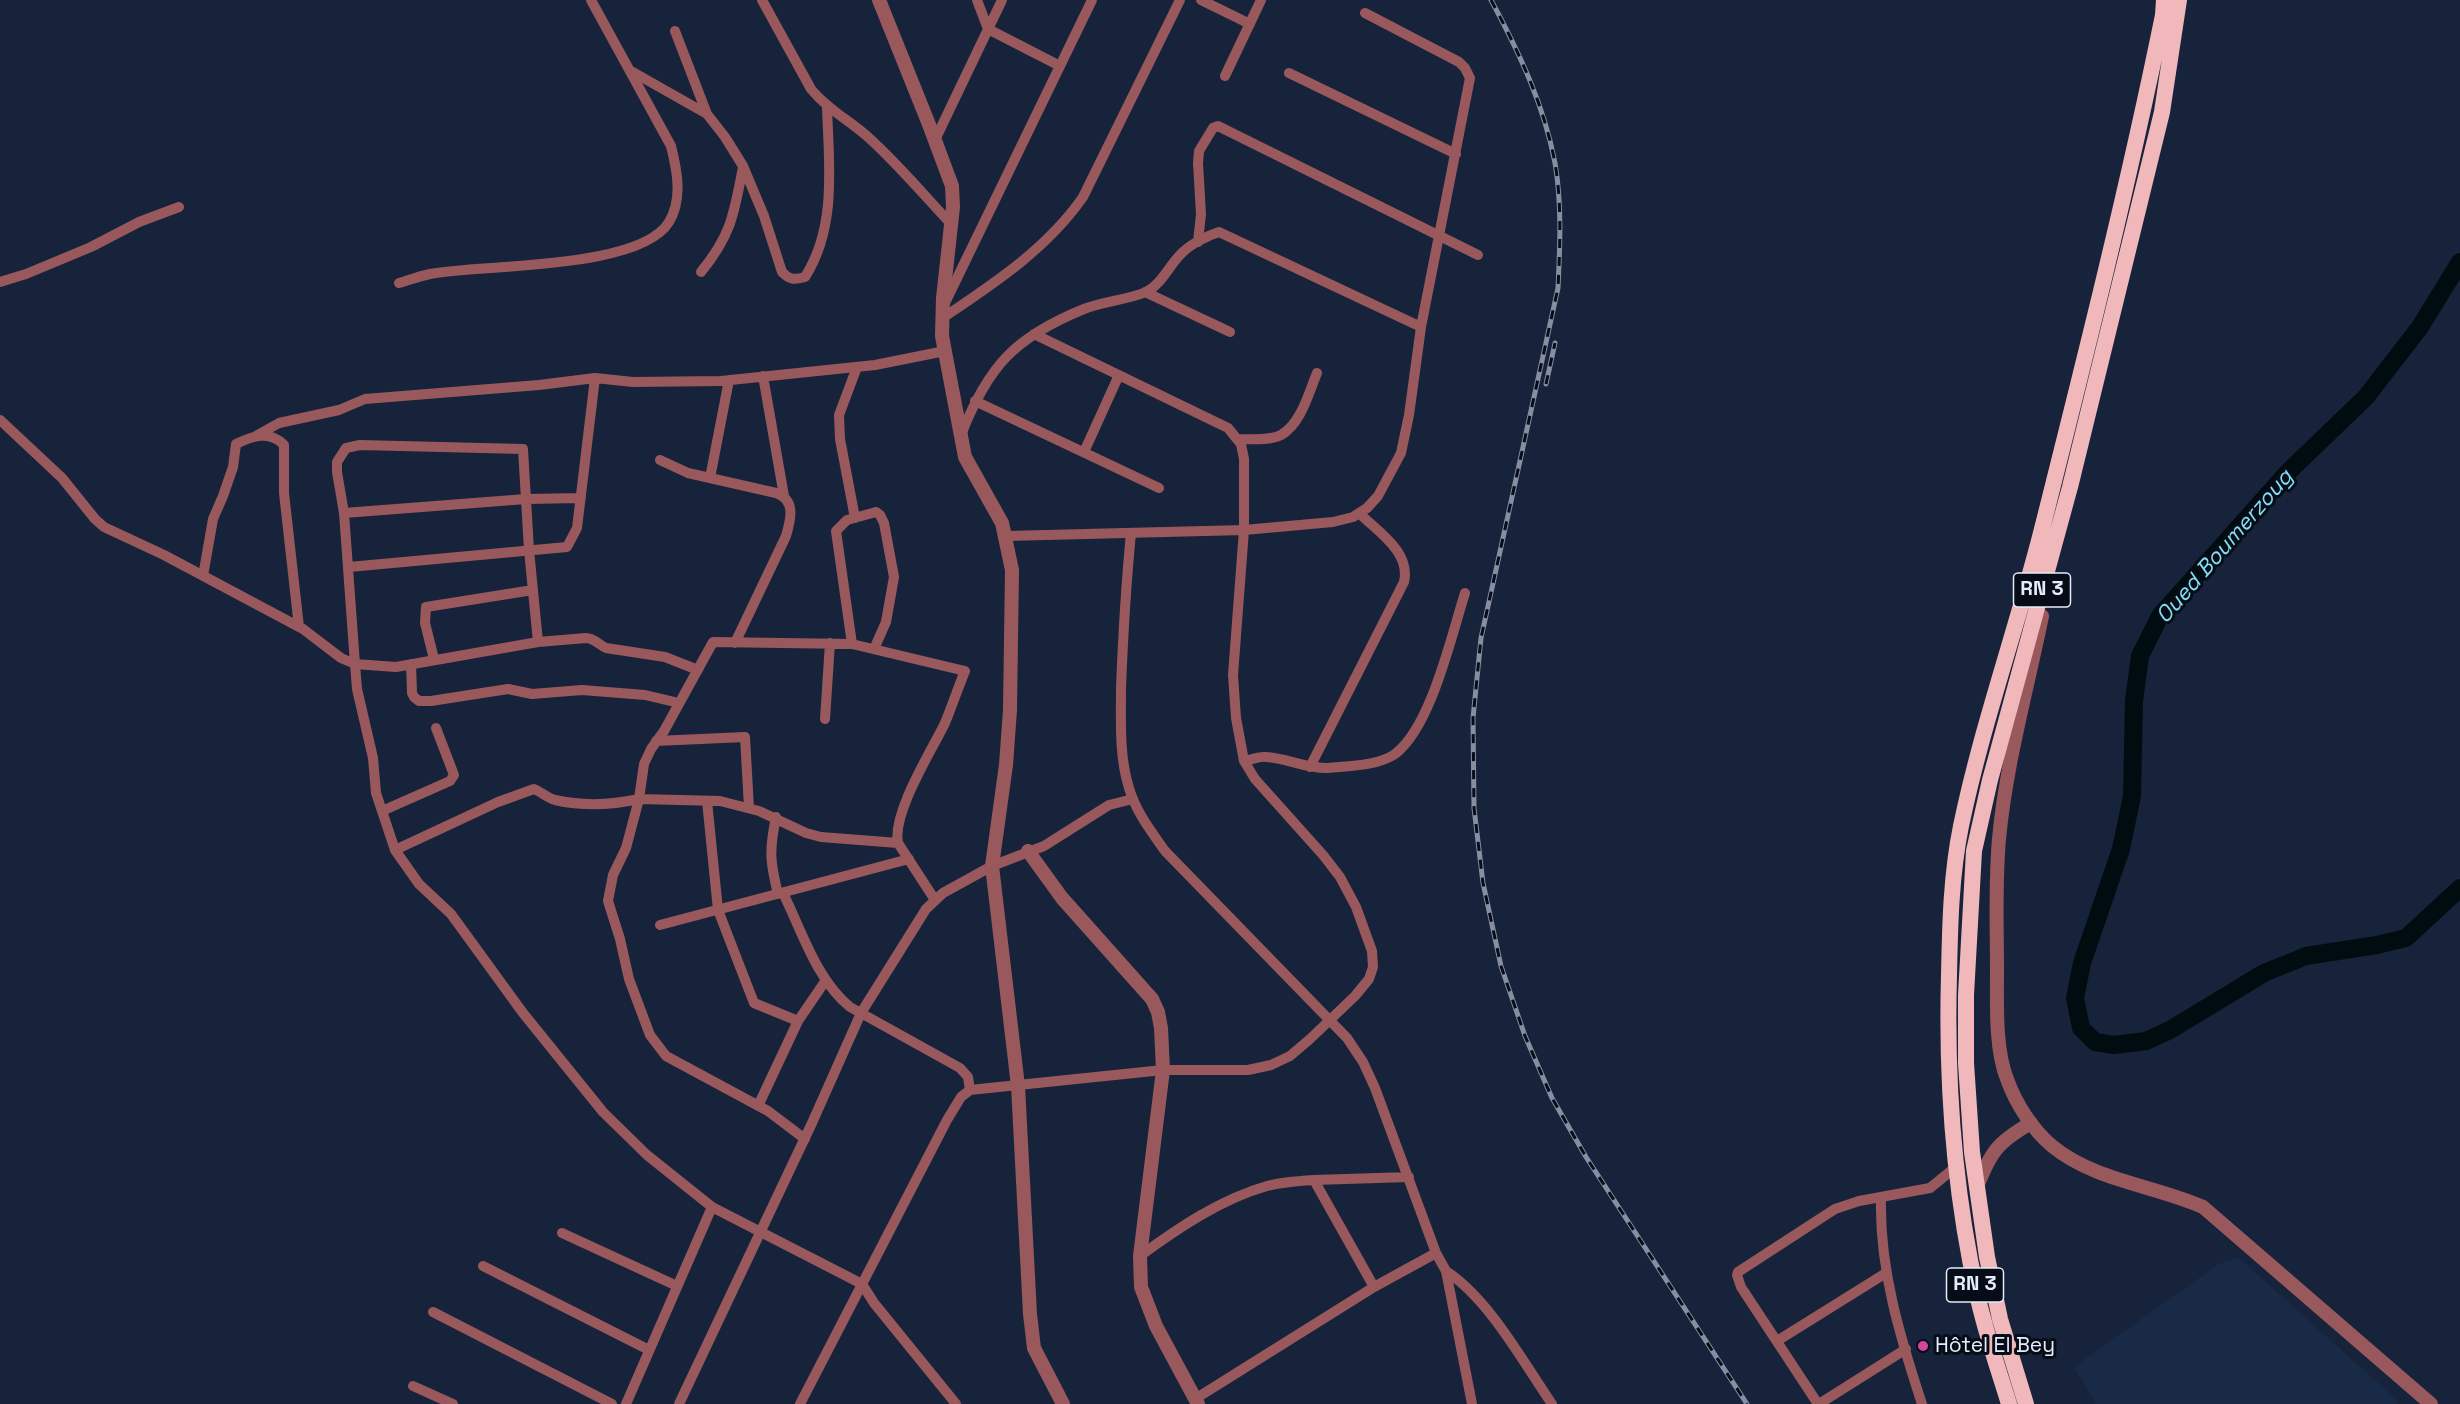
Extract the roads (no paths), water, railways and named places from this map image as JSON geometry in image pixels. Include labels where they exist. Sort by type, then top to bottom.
[{"type":"highway","name":"RN 3","points":[[2009,1404],[1977,1295],[1957,1166],[1949,1076],[1948,1004],[1951,909],[1961,826],[2040,535],[2098,307],[2137,141],[2163,15],[2164,0]]},
{"type":"highway","name":"RN 3","points":[[2026,1404],[2000,1319],[1987,1257],[1972,1152],[1966,1052],[1968,930],[1974,851],[1990,780],[2060,522],[2162,112],[2179,0]]},
{"type":"street","points":[[399,283],[430,274],[562,263],[636,244],[660,232],[668,223],[676,205],[677,169],[671,146],[591,0]]},
{"type":"street","points":[[762,0],[811,89],[827,108],[868,137],[951,224]]},
{"type":"street","points":[[879,0],[952,186],[953,207],[942,314],[945,351],[960,439],[966,457],[1002,523],[1012,570],[1010,710],[1006,765],[992,866],[1018,1086],[1030,1314],[1034,1348],[1064,1404]]},
{"type":"street","points":[[977,0],[988,29],[1060,66]]},
{"type":"street","points":[[935,140],[1002,0]]},
{"type":"street","points":[[942,314],[1092,0]]},
{"type":"street","points":[[942,314],[1034,252],[1072,213],[1083,197],[1180,0]]},
{"type":"street","points":[[1201,0],[1250,24]]},
{"type":"street","points":[[1225,75],[1261,0]]},
{"type":"street","points":[[1006,536],[1244,530],[1333,522],[1353,517],[1378,496],[1401,453],[1409,415],[1421,327],[1470,78],[1465,68],[1458,62],[1365,13]]},
{"type":"street","points":[[675,31],[707,114],[743,166],[764,216],[782,272],[788,278],[795,280],[805,278],[814,262],[827,221],[830,182],[827,108]]},
{"type":"street","points":[[631,71],[707,114]]},
{"type":"street","points":[[1289,73],[1456,154]]},
{"type":"street","points":[[1198,242],[1201,214],[1199,151],[1213,128],[1218,126],[1479,255]]},
{"type":"street","points":[[701,272],[726,237],[734,213],[743,166]]},
{"type":"street","points":[[0,282],[92,248],[139,222],[179,207]]},
{"type":"street","points":[[960,439],[975,401],[997,367],[1020,344],[1034,334],[1084,309],[1145,292],[1161,278],[1181,253],[1219,232],[1421,327]]},
{"type":"street","points":[[1145,292],[1230,332]]},
{"type":"street","points":[[800,1404],[947,1120],[961,1097],[970,1090],[1163,1070],[1248,1070],[1271,1065],[1290,1056],[1355,996],[1369,979],[1373,967],[1372,951],[1356,907],[1340,878],[1323,855],[1269,796],[1244,761],[1236,718],[1233,675],[1244,530],[1244,459],[1238,439],[1228,429],[1034,334]]},
{"type":"street","points":[[203,576],[213,519],[224,496],[236,444],[279,423],[339,410],[365,399],[539,386],[596,378],[633,382],[729,380],[857,367],[945,351]]},
{"type":"street","points":[[855,518],[840,439],[839,415],[857,367]]},
{"type":"street","points":[[1238,439],[1280,436],[1290,428],[1302,409],[1317,373]]},
{"type":"street","points":[[1084,452],[1119,375]]},
{"type":"street","points":[[735,643],[771,570],[790,522],[791,510],[784,496],[763,376]]},
{"type":"street","points":[[349,567],[567,547],[577,528],[596,378]]},
{"type":"street","points":[[710,478],[729,380]]},
{"type":"street","points":[[975,401],[1159,488]]},
{"type":"street","points":[[0,420],[50,466],[94,519],[104,527],[299,627],[341,658],[355,664],[396,668],[434,659],[538,642],[591,638],[598,645],[606,648],[665,657],[698,670]]},
{"type":"street","points":[[254,437],[268,436],[278,439],[284,446],[284,493],[299,627]]},
{"type":"street","points":[[538,642],[528,550],[524,453],[520,447],[414,448],[360,445],[346,448],[337,462],[349,567],[357,689],[373,758],[376,793],[395,850],[419,884],[439,901],[458,923],[523,1013],[603,1112],[648,1155],[712,1207],[862,1284],[874,1303],[956,1404]]},
{"type":"street","points":[[660,460],[688,473],[784,496]]},
{"type":"street","points":[[344,513],[581,498]]},
{"type":"street","points":[[852,644],[836,531],[847,520],[871,512],[880,515],[884,523],[894,577],[885,622],[874,649]]},
{"type":"street","points":[[1310,767],[1404,582],[1407,571],[1399,552],[1359,513]]},
{"type":"street","points":[[2060,522],[2008,778],[1999,839],[1997,999],[2001,1052],[2006,1077],[2017,1103],[2031,1123],[2052,1145],[2088,1169],[2175,1195],[2203,1207],[2431,1404]]},
{"type":"street","points":[[1131,533],[1123,634],[1121,714],[1125,772],[1133,799],[1147,826],[1165,851],[1331,1019],[1363,1062],[1390,1125],[1436,1253],[1446,1271],[1472,1404]]},
{"type":"street","points":[[434,659],[425,623],[426,607],[533,590]]},
{"type":"street","points":[[1244,761],[1264,756],[1310,767],[1328,768],[1381,762],[1395,754],[1409,738],[1434,697],[1465,593]]},
{"type":"street","points":[[805,1139],[758,1106],[666,1056],[650,1035],[629,980],[620,939],[608,901],[613,875],[626,848],[639,799],[644,764],[713,642],[852,644],[965,671],[945,722],[905,805],[898,825],[898,843],[935,900]]},
{"type":"street","points":[[825,719],[830,643]]},
{"type":"street","points":[[411,664],[412,693],[419,700],[431,701],[508,689],[532,694],[582,690],[645,695],[679,703]]},
{"type":"street","points":[[382,811],[450,781],[454,775],[452,764],[436,728]]},
{"type":"street","points":[[656,741],[745,737],[750,808]]},
{"type":"street","points":[[395,850],[498,802],[534,789],[552,800],[582,804],[617,804],[639,799],[707,801],[750,808],[776,817],[806,833],[821,837],[898,843]]},
{"type":"street","points":[[679,1404],[805,1139],[861,1012],[926,909],[943,893],[992,866],[1044,846],[1109,805],[1133,799]]},
{"type":"street","points":[[707,801],[718,910],[754,1003],[798,1021]]},
{"type":"street","points":[[776,817],[770,848],[770,862],[781,893],[836,995],[850,1007],[960,1068],[968,1077],[970,1090]]},
{"type":"street","points":[[1028,851],[1062,898],[1152,999],[1158,1012],[1163,1070],[1140,1256],[1141,1287],[1148,1307],[1196,1402],[1374,1287],[1436,1253]]},
{"type":"street","points":[[660,925],[909,859]]},
{"type":"street","points":[[758,1106],[798,1021],[826,980]]},
{"type":"street","points":[[1977,1187],[1998,1145],[2031,1123]]},
{"type":"street","points":[[1906,1349],[1818,1404],[1741,1287],[1737,1275],[1738,1272],[1846,1203],[1930,1188],[1957,1166]]},
{"type":"street","points":[[1140,1256],[1212,1209],[1265,1187],[1314,1180],[1408,1177]]},
{"type":"street","points":[[1314,1180],[1374,1287]]},
{"type":"street","points":[[1881,1197],[1880,1223],[1886,1272],[1922,1404]]},
{"type":"street","points":[[626,1404],[712,1207]]},
{"type":"street","points":[[562,1233],[677,1286]]},
{"type":"street","points":[[483,1266],[649,1350]]},
{"type":"street","points":[[1446,1271],[1462,1282],[1487,1311],[1552,1404]]},
{"type":"street","points":[[1777,1341],[1886,1272]]},
{"type":"street","points":[[433,1312],[612,1404]]},
{"type":"street","points":[[413,1386],[453,1404]]},
{"type":"waterway","name":"Oued Boumerzoug","points":[[2460,262],[2420,327],[2366,397],[2288,472],[2160,616],[2140,656],[2134,701],[2132,796],[2121,849],[2082,963],[2075,998],[2081,1028],[2095,1042],[2114,1045],[2146,1041],[2170,1030],[2264,973],[2306,956],[2406,938],[2460,888]]},
{"type":"railway","points":[[1491,0],[1521,59],[1544,120],[1557,178],[1560,241],[1558,288],[1481,638],[1473,718],[1474,808],[1483,883],[1501,966],[1525,1036],[1552,1098],[1586,1157],[1747,1404]]},
{"type":"railway","points":[[1546,384],[1555,343]]},
{"type":"place","name":"Hôtel El Bey","points":[[1923,1346]]}]
